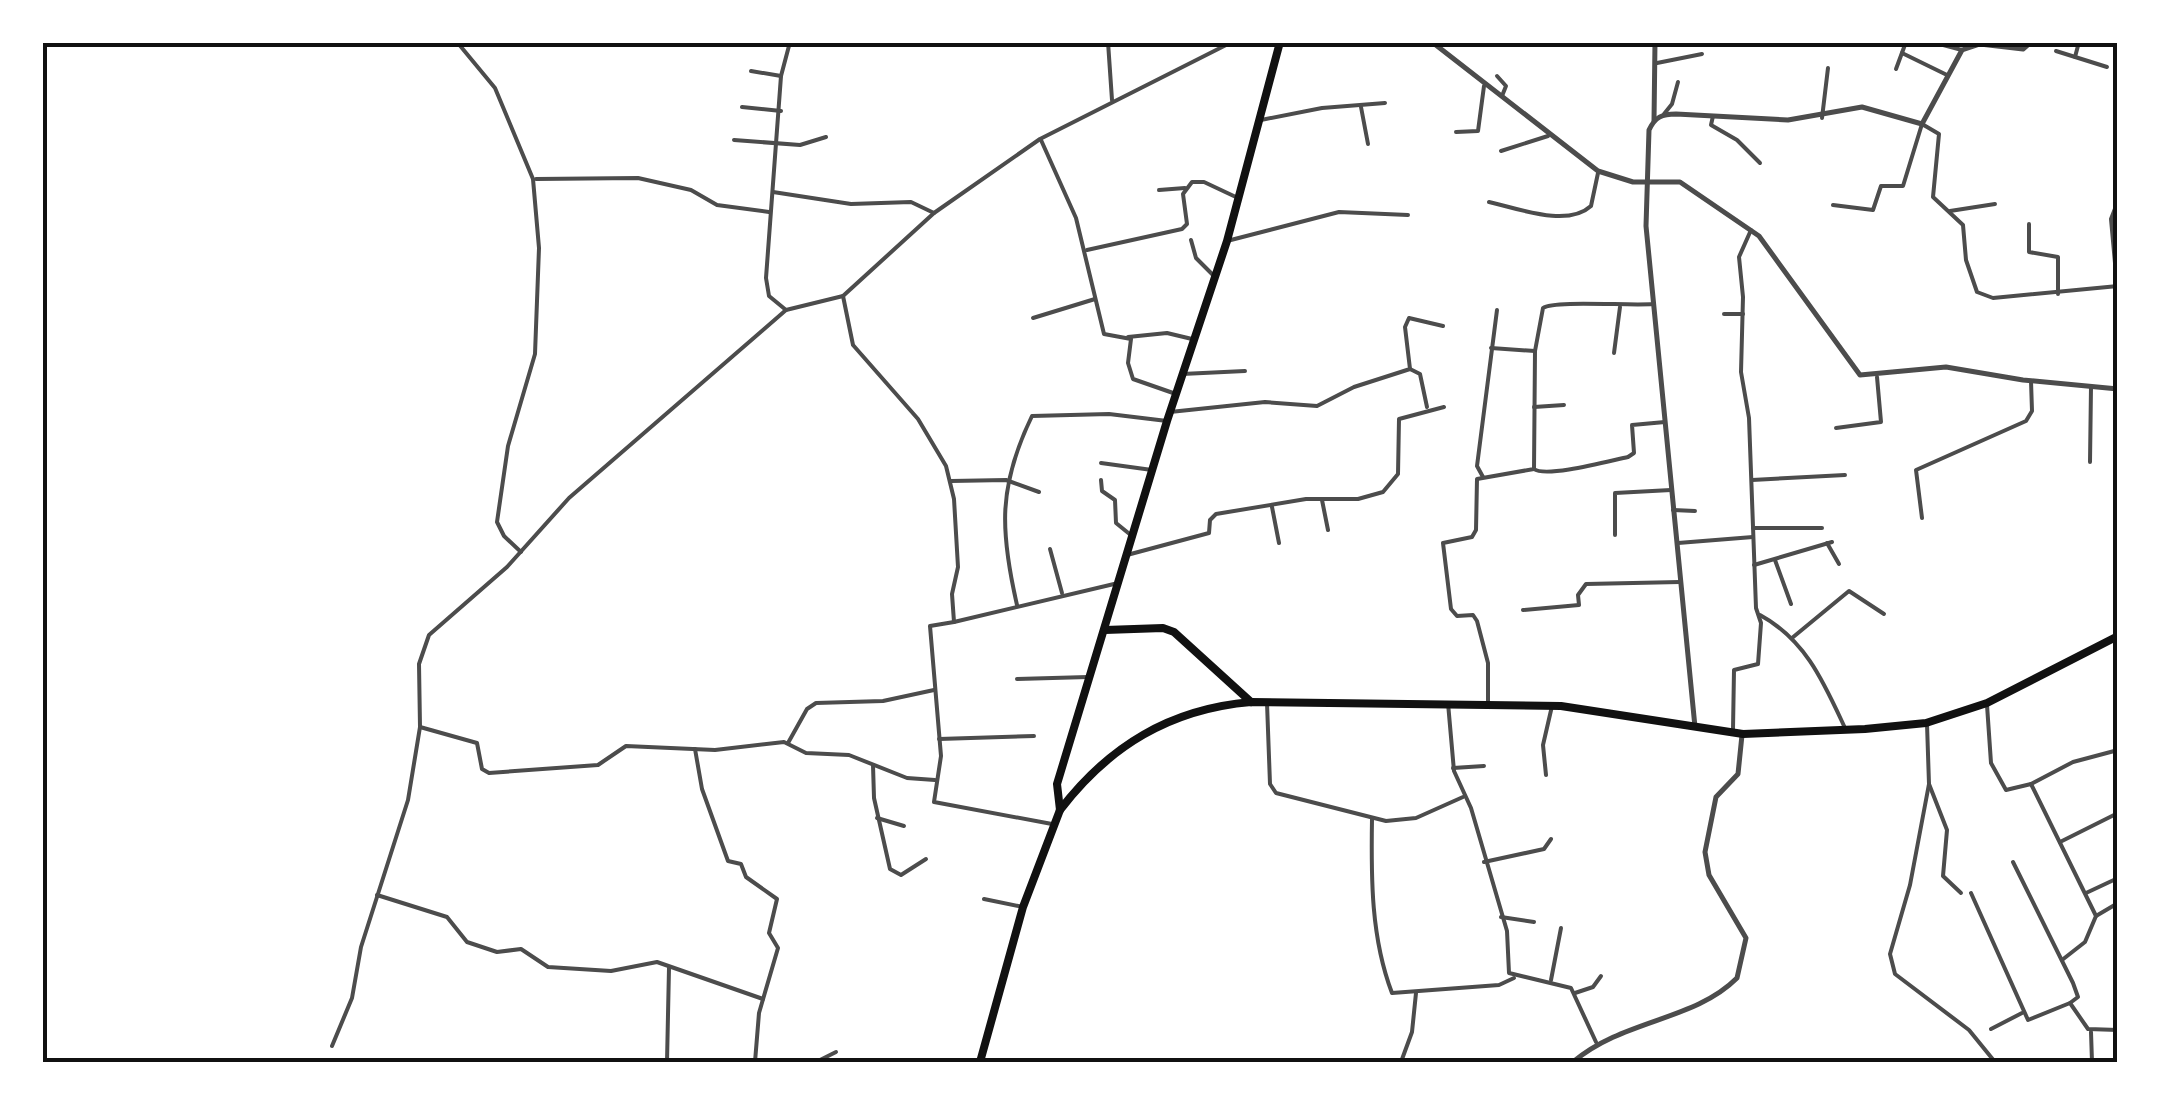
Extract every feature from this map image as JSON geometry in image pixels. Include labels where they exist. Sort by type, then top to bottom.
[{"type":"highway","points":[[1060,810],[1057,784],[1182,374],[1227,242],[1280,42]]},
{"type":"highway","points":[[1105,630],[1163,628],[1174,632],[1251,702]]},
{"type":"highway","points":[[980,1062],[1023,907],[1060,810],[1094,771],[1156,724],[1200,709],[1251,702],[1552,706],[1738,733],[1926,722],[1987,703],[2118,636]]},
{"type":"street","points":[[457,42],[495,88],[534,179],[539,248],[535,354],[508,446],[497,522],[504,536],[521,552]]},
{"type":"street","points":[[786,310],[767,292],[781,76],[790,42]]},
{"type":"street","points":[[1108,42],[1112,100]]},
{"type":"street","points":[[332,1046],[352,998],[377,896],[408,800],[420,727],[421,649],[429,635],[521,552],[569,498],[786,310],[844,296],[934,213],[1040,139],[1112,100],[1206,59],[1232,42]]},
{"type":"street","points":[[1432,42],[1548,136],[1598,171],[1680,182],[1752,230],[1791,275],[1851,368],[1860,375],[1877,377],[1946,367],[2031,381],[2118,389]]},
{"type":"street","points":[[1656,42],[1648,179],[1653,304],[1695,726]]},
{"type":"street","points":[[1896,69],[1906,42]]},
{"type":"street","points":[[1932,42],[1962,50],[1980,43],[2018,50],[2031,42]]},
{"type":"street","points":[[2075,57],[2079,42]]},
{"type":"street","points":[[1833,205],[1874,210],[1881,186],[1903,186],[1922,124],[1962,50]]},
{"type":"street","points":[[2056,51],[2107,67]]},
{"type":"street","points":[[1902,53],[1948,76]]},
{"type":"street","points":[[1657,63],[1702,54]]},
{"type":"street","points":[[1822,118],[1828,68]]},
{"type":"street","points":[[751,71],[781,76]]},
{"type":"street","points":[[1497,76],[1505,84],[1502,96]]},
{"type":"street","points":[[1654,120],[1672,104],[1678,82]]},
{"type":"street","points":[[1456,132],[1478,131],[1484,86]]},
{"type":"street","points":[[1261,120],[1322,108],[1385,103]]},
{"type":"street","points":[[742,106],[781,112]]},
{"type":"street","points":[[1361,107],[1368,144]]},
{"type":"street","points":[[1664,114],[1822,118],[1849,107],[1862,107],[1922,124],[1939,134],[1934,197],[1962,225],[1966,260],[1977,292],[1994,298],[2118,285],[2111,219],[2118,201]]},
{"type":"street","points":[[1713,116],[1710,125],[1737,140],[1760,163]]},
{"type":"street","points":[[1502,151],[1548,136]]},
{"type":"street","points":[[734,140],[800,145],[826,138]]},
{"type":"street","points":[[1040,139],[1076,218],[1104,336],[1167,333],[1193,340]]},
{"type":"street","points":[[1489,202],[1544,214],[1580,214],[1591,206],[1598,171]]},
{"type":"street","points":[[534,179],[661,182],[717,205],[770,212]]},
{"type":"street","points":[[1158,190],[1204,182],[1238,198]]},
{"type":"street","points":[[1084,250],[1182,230],[1187,224],[1185,188]]},
{"type":"street","points":[[771,192],[850,204],[911,202],[934,213]]},
{"type":"street","points":[[1950,211],[1996,204]]},
{"type":"street","points":[[1227,242],[1339,212],[1408,216]]},
{"type":"street","points":[[2029,224],[2029,252],[2058,257],[2061,263],[2058,294]]},
{"type":"street","points":[[1573,1062],[1596,1042],[1706,1000],[1736,978],[1746,938],[1709,875],[1706,852],[1716,797],[1738,774],[1734,670],[1758,664],[1760,615],[1754,564],[1749,418],[1740,372],[1744,314],[1739,257],[1752,230]]},
{"type":"street","points":[[1191,240],[1196,258],[1215,278]]},
{"type":"street","points":[[844,296],[853,345],[918,419],[937,446],[951,481],[958,566],[952,594],[954,622]]},
{"type":"street","points":[[1033,318],[1095,299]]},
{"type":"street","points":[[1534,470],[1535,351],[1540,314],[1547,304],[1653,304]]},
{"type":"street","points":[[1614,353],[1620,307]]},
{"type":"street","points":[[1483,478],[1477,466],[1497,310]]},
{"type":"street","points":[[1724,314],[1744,314]]},
{"type":"street","points":[[1410,369],[1406,322],[1421,317],[1425,324],[1443,326]]},
{"type":"street","points":[[1128,337],[1133,378],[1176,394]]},
{"type":"street","points":[[1491,348],[1535,351]]},
{"type":"street","points":[[1017,606],[1006,558],[1006,480],[1019,442],[1037,412],[1169,416],[1266,402],[1316,406],[1354,387],[1410,369],[1420,374],[1427,409]]},
{"type":"street","points":[[1182,374],[1245,372]]},
{"type":"street","points":[[1836,428],[1881,422],[1877,377]]},
{"type":"street","points":[[1922,518],[1916,470],[2026,421],[2032,411],[2031,381]]},
{"type":"street","points":[[2090,462],[2092,387]]},
{"type":"street","points":[[1534,408],[1564,405]]},
{"type":"street","points":[[1127,555],[1209,533],[1210,520],[1216,514],[1374,496],[1396,481],[1399,419],[1444,407]]},
{"type":"street","points":[[1488,704],[1488,662],[1477,621],[1473,615],[1453,614],[1443,547],[1443,542],[1472,537],[1478,514],[1474,484],[1483,478],[1534,470],[1556,474],[1583,463],[1628,458],[1634,453],[1632,426],[1666,422]]},
{"type":"street","points":[[1101,463],[1152,470]]},
{"type":"street","points":[[1752,480],[1846,476]]},
{"type":"street","points":[[951,481],[1006,480],[1039,492]]},
{"type":"street","points":[[1101,480],[1102,491],[1115,500],[1116,524],[1132,536]]},
{"type":"street","points":[[1614,536],[1615,493],[1671,490]]},
{"type":"street","points":[[1322,500],[1328,530]]},
{"type":"street","points":[[1272,507],[1279,543]]},
{"type":"street","points":[[1673,510],[1695,511]]},
{"type":"street","points":[[1753,528],[1822,528]]},
{"type":"street","points":[[1676,543],[1753,537]]},
{"type":"street","points":[[1754,564],[1830,542],[1839,564]]},
{"type":"street","points":[[1050,549],[1062,593]]},
{"type":"street","points":[[1775,560],[1792,604]]},
{"type":"street","points":[[1523,610],[1579,605],[1578,595],[1586,584],[1680,582]]},
{"type":"street","points":[[1054,824],[937,804],[932,799],[941,762],[930,626],[1119,583]]},
{"type":"street","points":[[1792,638],[1849,591],[1884,614]]},
{"type":"street","points":[[1760,615],[1792,638],[1820,674],[1845,729]]},
{"type":"street","points":[[1018,678],[1090,676]]},
{"type":"street","points":[[788,743],[807,708],[816,703],[882,700],[934,690]]},
{"type":"street","points":[[1267,703],[1270,789],[1372,820],[1416,818],[1464,797]]},
{"type":"street","points":[[1987,703],[1996,779],[2006,790],[2031,784],[2074,762],[2118,750]]},
{"type":"street","points":[[1448,704],[1454,768],[1507,931],[1507,968],[1516,977]]},
{"type":"street","points":[[1546,775],[1543,752],[1552,706]]},
{"type":"street","points":[[1926,722],[1929,784],[1910,885],[1890,954],[1896,974],[1969,1030],[1995,1062]]},
{"type":"street","points":[[420,727],[477,743],[482,769],[488,772],[598,765],[626,746],[695,748],[788,743],[806,753],[846,754],[907,778],[935,780]]},
{"type":"street","points":[[939,739],[1034,736]]},
{"type":"street","points":[[695,748],[702,789],[728,861],[741,864],[746,877],[777,899],[769,934],[778,948],[763,999],[756,1062]]},
{"type":"street","points":[[873,765],[878,818],[893,874],[900,875],[926,859]]},
{"type":"street","points":[[1454,768],[1484,766]]},
{"type":"street","points":[[1929,784],[1946,830],[1943,876],[1961,893]]},
{"type":"street","points":[[2031,784],[2096,916]]},
{"type":"street","points":[[2060,842],[2118,813]]},
{"type":"street","points":[[878,818],[904,826]]},
{"type":"street","points":[[1372,820],[1378,951],[1392,993],[1499,984],[1516,977],[1551,980],[1575,994],[1596,1042]]},
{"type":"street","points":[[1484,862],[1544,849],[1551,839]]},
{"type":"street","points":[[1971,893],[2030,1022],[2078,997],[2012,862]]},
{"type":"street","points":[[2086,893],[2118,878]]},
{"type":"street","points":[[377,896],[447,917],[467,942],[496,952],[521,949],[548,967],[611,971],[654,962],[763,999]]},
{"type":"street","points":[[984,899],[1023,907]]},
{"type":"street","points":[[2062,960],[2087,940],[2096,916],[2118,902]]},
{"type":"street","points":[[1501,917],[1519,916],[1534,922]]},
{"type":"street","points":[[1551,980],[1561,928]]},
{"type":"street","points":[[667,1062],[669,968]]},
{"type":"street","points":[[1575,994],[1593,988],[1601,976]]},
{"type":"street","points":[[1400,1062],[1412,1032],[1416,993]]},
{"type":"street","points":[[2070,1003],[2091,1030],[2092,1062]]},
{"type":"street","points":[[1991,1029],[2024,1012]]},
{"type":"street","points":[[2091,1030],[2118,1030]]},
{"type":"street","points":[[816,1062],[836,1052]]}]
